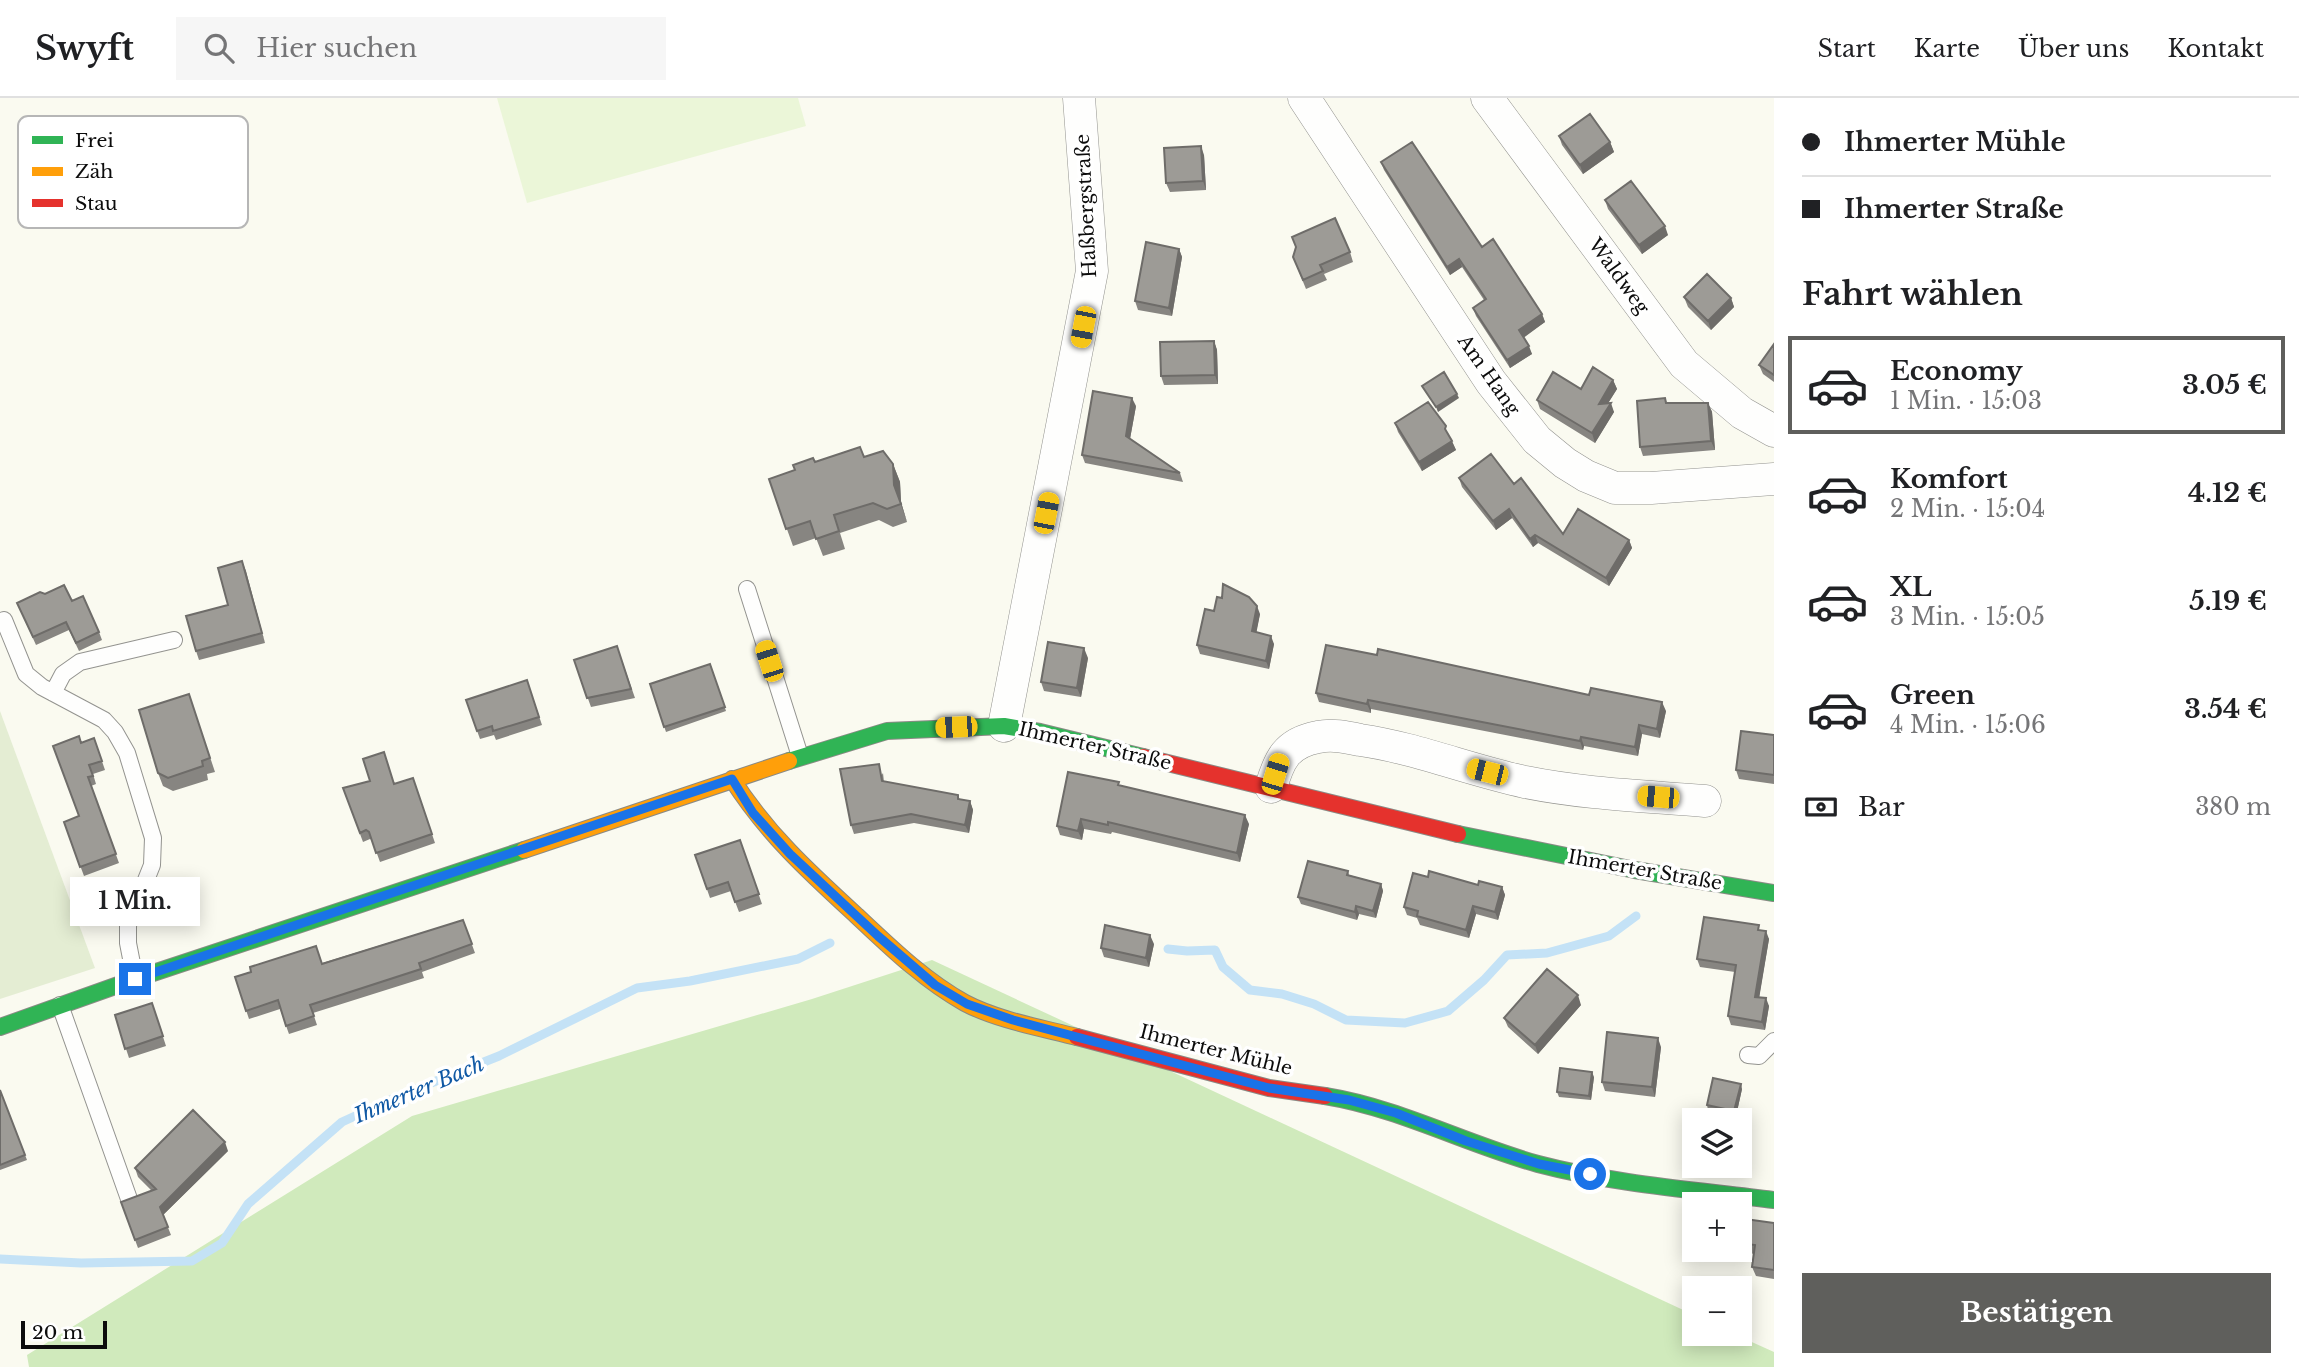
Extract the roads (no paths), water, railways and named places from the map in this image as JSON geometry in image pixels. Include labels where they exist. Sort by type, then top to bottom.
[{"type":"main road","name":"Ihmerter Straße","points":[[0,1027],[60,1004],[800,756],[887,731],[1004,726],[1040,732],[1484,840],[1635,870],[1774,893]]},
{"type":"main road","name":"Ihmerter Mühle","points":[[732,779],[753,813],[790,854],[935,985],[967,1004],[1013,1020],[1269,1088],[1349,1100],[1396,1113],[1466,1141],[1539,1164],[1615,1179],[1774,1200]]},
{"type":"street","name":"Haßbergstraße","points":[[1004,726],[1092,271],[1079,98]]},
{"type":"street","name":"Am Hang","points":[[1304,98],[1491,382],[1519,419],[1551,452],[1586,476],[1620,489],[1774,480]]},
{"type":"street","name":"Waldweg","points":[[1487,98],[1684,363],[1742,413],[1774,431]]},
{"type":"street","points":[[1270,787],[1279,760],[1288,750],[1308,740],[1330,735],[1386,744],[1525,782],[1587,792],[1705,801]]},
{"type":"lane","points":[[747,589],[800,756]]},
{"type":"lane","points":[[4,620],[26,674],[53,694],[104,720],[127,752],[153,838],[152,865],[128,925],[128,943],[135,979]]},
{"type":"lane","points":[[53,694],[64,674],[80,662],[173,639]]},
{"type":"lane","points":[[60,1004],[130,1199]]},
{"type":"lane","points":[[1748,1055],[1759,1056],[1774,1041]]},
{"type":"waterway","name":"Ihmerter Bach","points":[[1168,949],[1215,950],[1223,967],[1250,990],[1282,994],[1314,1004],[1346,1020],[1405,1023],[1448,1011],[1484,980],[1507,955],[1547,953],[1609,936],[1636,916]]},
{"type":"waterway","name":"Ihmerter Bach","points":[[0,1259],[81,1263],[192,1261],[222,1243],[248,1204],[342,1122],[499,1056],[637,988],[690,981],[798,959],[830,943]]}]
